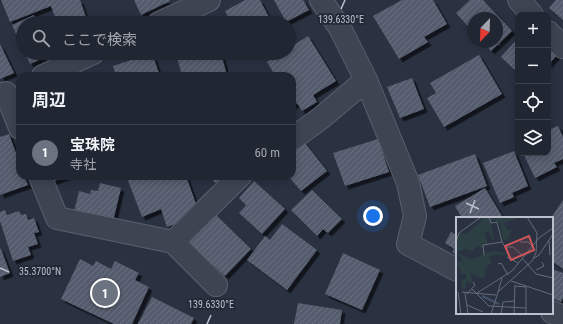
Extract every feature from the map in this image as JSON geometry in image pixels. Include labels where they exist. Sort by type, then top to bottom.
[{"type":"street","points":[[174,16],[209,0]]},
{"type":"street","points":[[321,0],[340,28],[366,80],[408,183],[415,216],[408,244],[456,269]]},
{"type":"street","points":[[519,0],[529,12]]},
{"type":"street","points":[[551,35],[563,47]]},
{"type":"street","points":[[52,72],[78,60]]},
{"type":"street","points":[[296,136],[321,118],[366,80]]},
{"type":"street","points":[[9,92],[16,115]]},
{"type":"street","points":[[42,180],[57,218],[173,242],[216,285]]},
{"type":"street","points":[[173,242],[236,180]]},
{"type":"street","points":[[553,312],[563,317]]},
{"type":"building","points":[[1,0],[80,0],[86,16],[55,16],[51,6],[25,16],[16,16],[16,20],[10,22]]},
{"type":"building","points":[[134,0],[170,0],[170,1],[141,15]]},
{"type":"building","points":[[245,0],[260,0],[268,16],[228,16],[225,11]]},
{"type":"building","points":[[274,0],[303,0],[309,10],[296,17],[283,16]]},
{"type":"building","points":[[402,0],[433,0],[447,24],[424,37],[428,42],[399,59],[373,16]]},
{"type":"building","points":[[470,0],[483,0],[494,12],[467,12],[467,25],[456,13]]},
{"type":"building","points":[[556,0],[563,0],[563,20],[549,8]]},
{"type":"building","points":[[503,21],[512,31],[503,40]]},
{"type":"building","points":[[16,23],[16,34],[12,25]]},
{"type":"building","points":[[308,36],[336,81],[313,95],[317,102],[302,111],[296,104],[296,72],[273,72],[267,62],[270,60],[296,60],[296,44]]},
{"type":"building","points":[[515,41],[515,70],[501,57]]},
{"type":"building","points":[[0,44],[14,73],[0,79]]},
{"type":"building","points":[[551,49],[557,55],[551,62]]},
{"type":"building","points":[[479,55],[502,94],[444,127],[427,98],[436,93],[430,83]]},
{"type":"building","points":[[28,60],[39,60],[30,64]]},
{"type":"building","points":[[131,60],[154,60],[159,72],[115,72],[113,66]]},
{"type":"building","points":[[178,60],[223,60],[226,72],[181,72]]},
{"type":"building","points":[[412,78],[424,109],[400,118],[387,87]]},
{"type":"building","points":[[558,126],[563,137],[563,159],[554,163],[557,167],[535,178],[524,156],[551,156],[551,129]]},
{"type":"building","points":[[9,134],[16,153],[16,180],[26,180],[28,185],[0,195],[0,137]]},
{"type":"building","points":[[301,138],[327,171],[301,191],[291,180],[296,180],[296,142]]},
{"type":"building","points":[[378,139],[389,172],[345,186],[333,153]]},
{"type":"building","points":[[514,151],[528,186],[512,193],[514,197],[500,203],[483,163]]},
{"type":"building","points":[[475,154],[487,186],[430,207],[418,175]]},
{"type":"building","points":[[48,180],[57,180],[49,183]]},
{"type":"building","points":[[128,180],[187,180],[200,215],[167,227],[161,209],[142,217]]},
{"type":"building","points":[[212,180],[228,180],[220,187]]},
{"type":"building","points":[[254,181],[285,209],[262,234],[239,213],[246,205],[239,198]]},
{"type":"building","points":[[100,183],[121,188],[113,221],[74,212],[79,191],[90,194],[91,190],[98,191]]},
{"type":"building","points":[[485,188],[502,216],[461,217],[455,206]]},
{"type":"building","points":[[312,190],[342,219],[328,233],[323,229],[317,236],[291,210]]},
{"type":"building","points":[[563,200],[563,269],[553,262],[553,217],[552,217]]},
{"type":"building","points":[[5,210],[7,215],[19,211],[21,215],[26,214],[28,220],[34,218],[39,232],[34,233],[38,244],[28,247],[31,255],[13,261],[0,221],[0,212]]},
{"type":"building","points":[[216,215],[251,249],[225,276],[189,243]]},
{"type":"building","points":[[282,224],[317,250],[287,290],[247,260],[265,236],[270,240]]},
{"type":"building","points":[[451,232],[456,234],[456,254],[452,252],[454,249],[445,243]]},
{"type":"building","points":[[0,247],[10,273],[0,277]]},
{"type":"building","points":[[343,253],[380,270],[362,310],[325,294]]},
{"type":"building","points":[[80,259],[93,266],[96,261],[111,269],[115,261],[139,273],[135,280],[149,287],[132,324],[114,324],[61,299]]},
{"type":"building","points":[[553,269],[563,273],[563,298],[561,302],[553,298]]},
{"type":"building","points":[[152,297],[194,318],[191,324],[138,324]]},
{"type":"building","points":[[298,303],[342,310],[340,324],[294,324]]},
{"type":"place","name":"宝珠院","points":[[105,293]]}]
